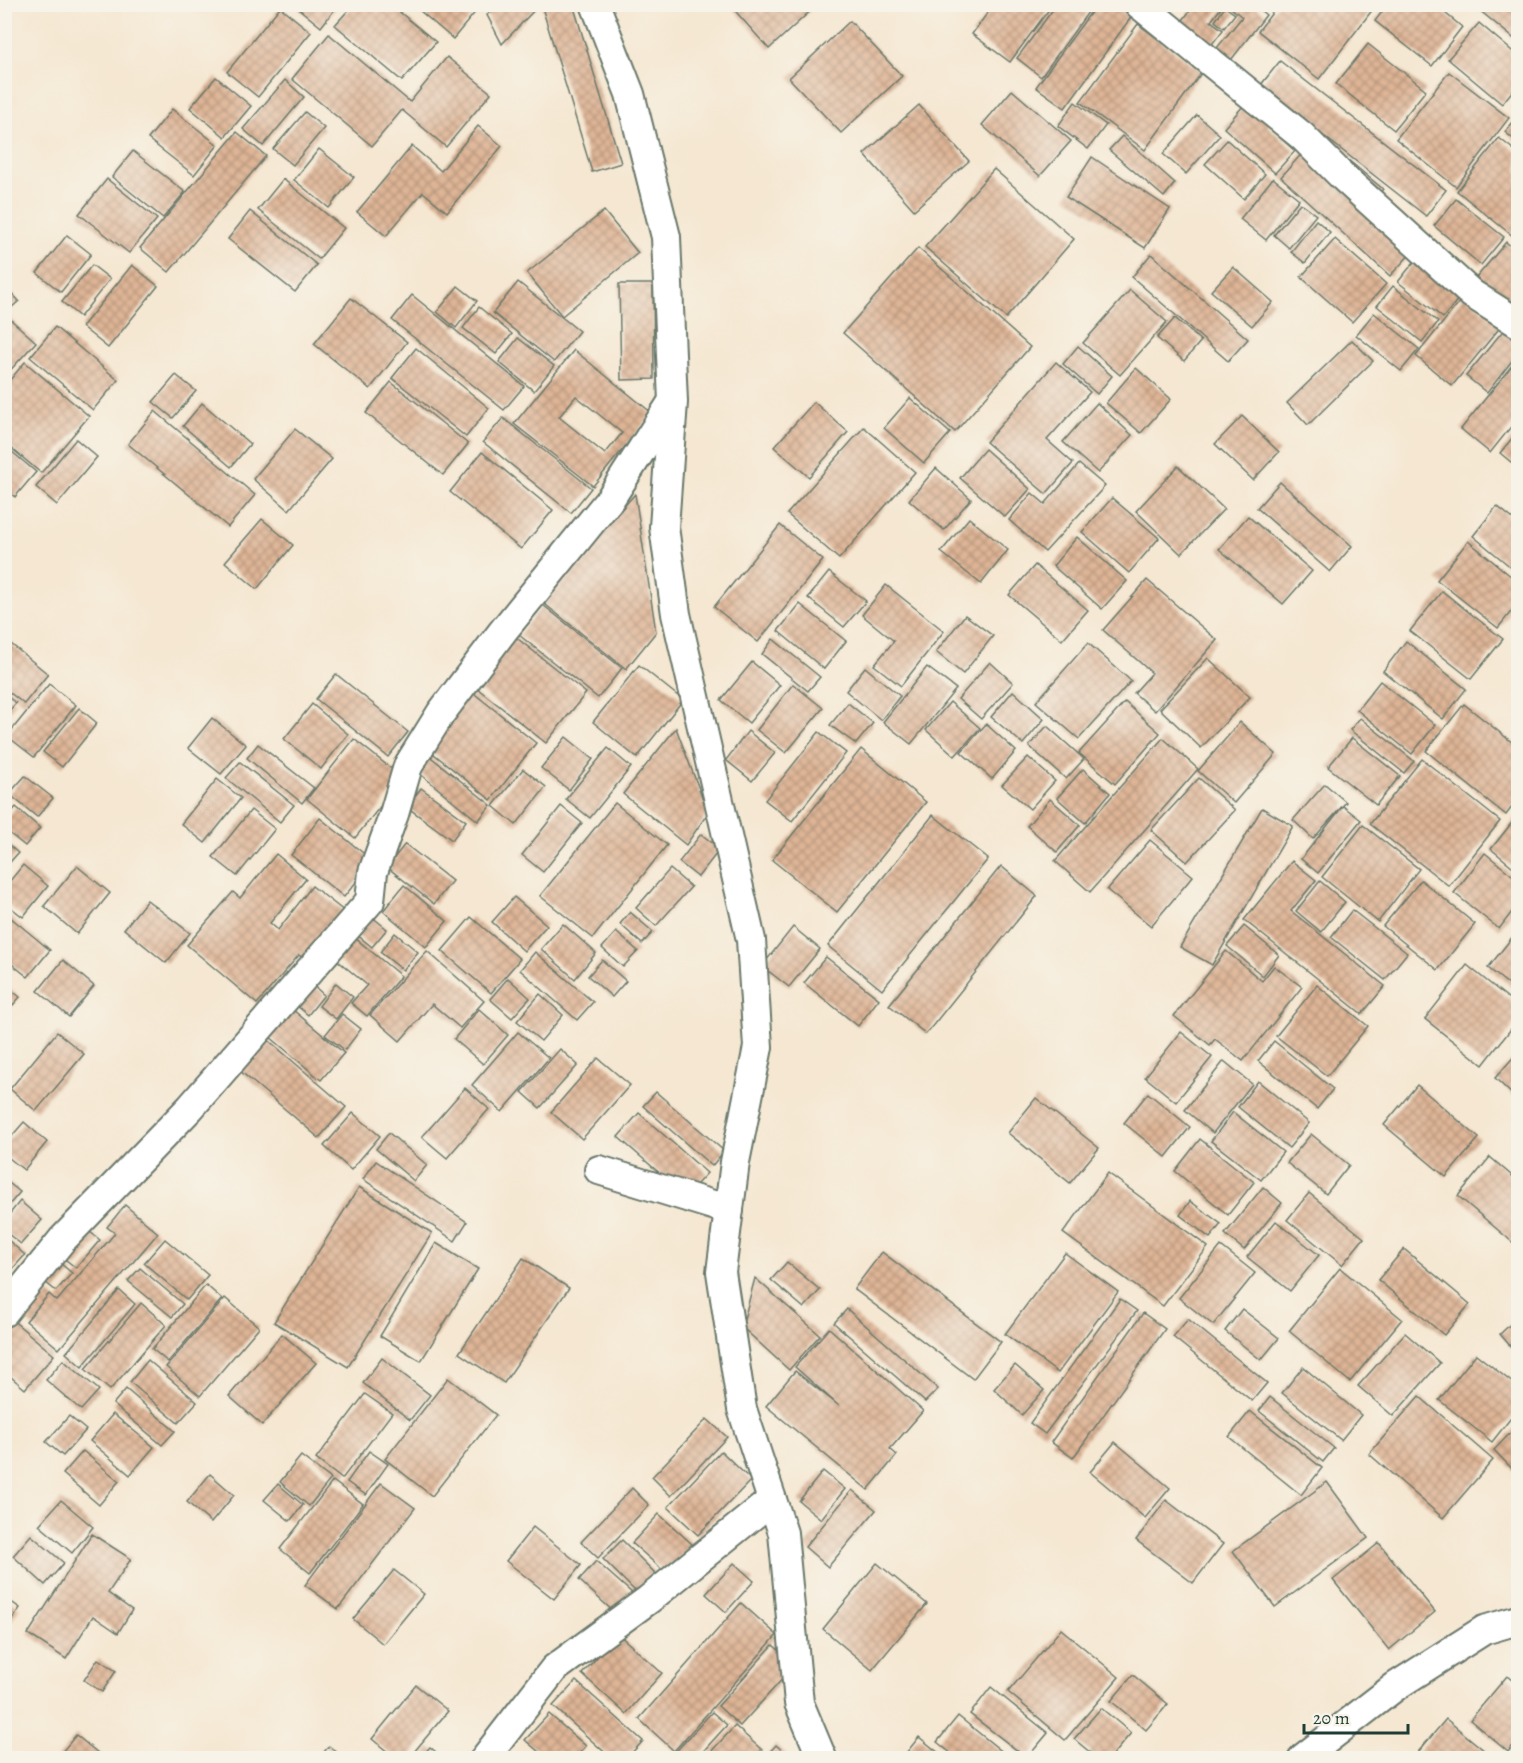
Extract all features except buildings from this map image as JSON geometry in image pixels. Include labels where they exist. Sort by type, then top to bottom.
[{"type":"street","points":[[595,4],[630,94],[666,237],[673,402],[664,527],[676,614],[752,940],[756,988],[758,1047],[735,1162],[721,1272],[742,1409],[783,1533],[799,1703],[822,1758]]},
{"type":"street","points":[[1138,4],[1302,136],[1343,177],[1472,294],[1518,323]]},
{"type":"street","points":[[4,1312],[62,1240],[189,1108],[370,901],[373,872],[408,766],[441,713],[503,631],[610,498],[673,402]]},
{"type":"street","points":[[599,1170],[729,1210]]},
{"type":"street","points":[[485,1758],[554,1669],[648,1600],[772,1500]]},
{"type":"street","points":[[1303,1758],[1396,1686],[1484,1630],[1518,1620]]}]
